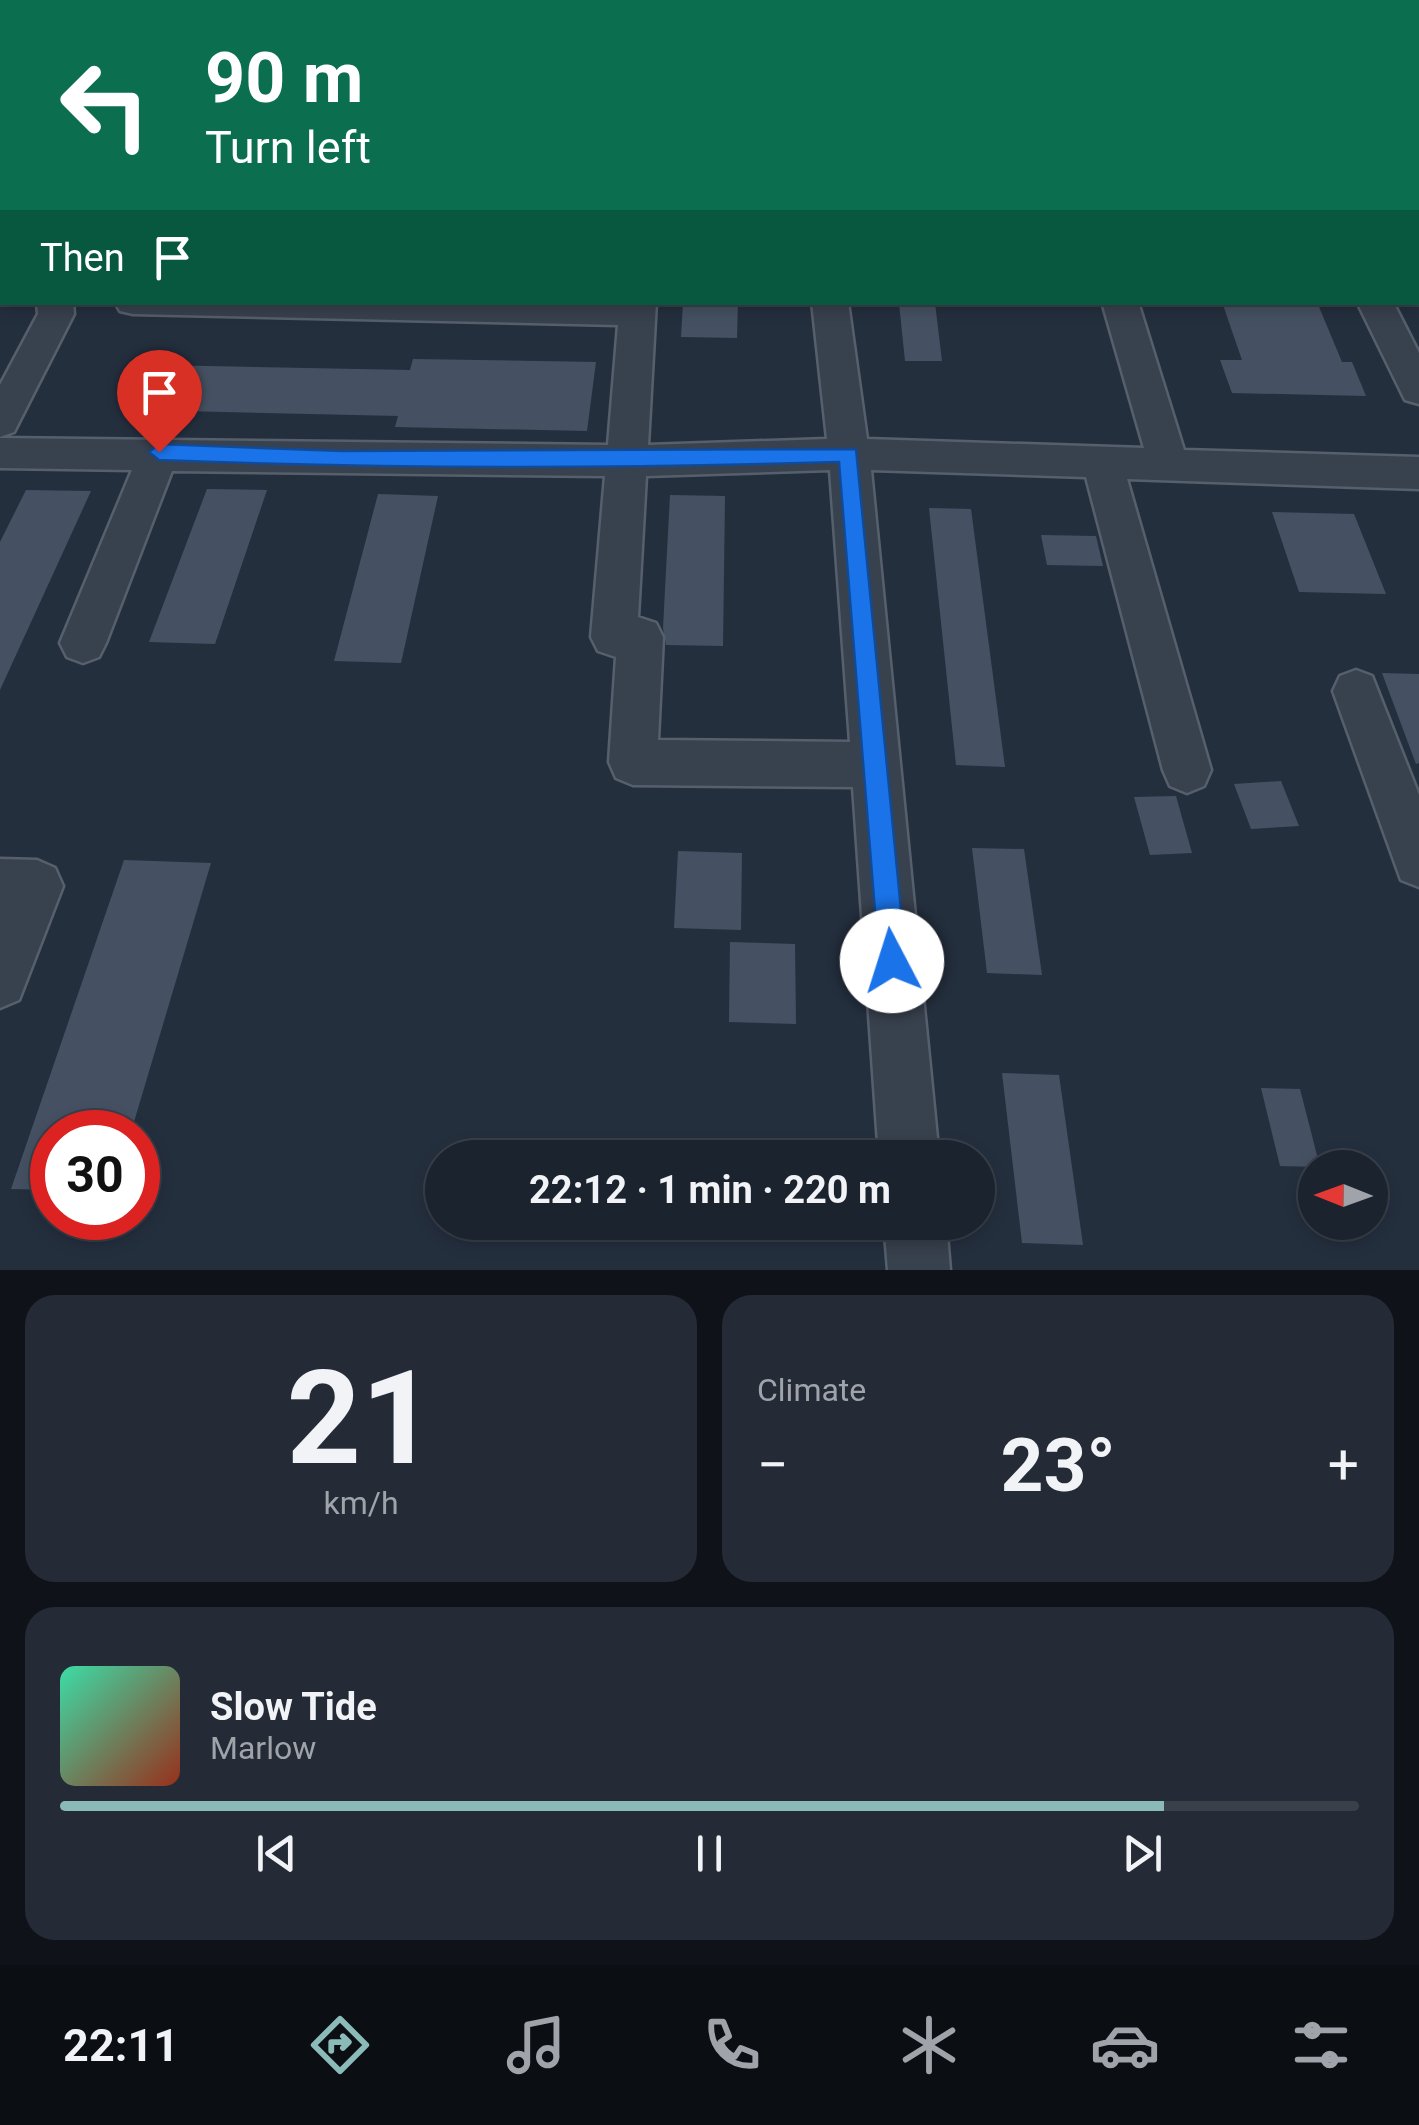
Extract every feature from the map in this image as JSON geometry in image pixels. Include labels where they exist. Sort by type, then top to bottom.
[{"type":"street","points":[[0,422],[56,314],[55,305]]},
{"type":"street","points":[[456,305],[638,308],[614,637],[640,636],[633,762],[875,765]]},
{"type":"street","points":[[830,305],[849,454],[907,1140]]},
{"type":"street","points":[[1121,305],[1168,462]]},
{"type":"street","points":[[1377,305],[1419,390]]},
{"type":"street","points":[[0,452],[628,460],[849,454],[1419,473]]},
{"type":"street","points":[[83,644],[159,452]]},
{"type":"street","points":[[1102,460],[1187,770]]},
{"type":"street","points":[[1356,691],[1419,862]]},
{"type":"street","points":[[0,885],[36,886],[0,981]]},
{"type":"street","points":[[916,1240],[919,1270]]},
{"type":"building","points":[[683,305],[738,305],[737,338],[681,337]]},
{"type":"building","points":[[899,305],[935,305],[942,361],[905,361]]},
{"type":"building","points":[[1223,305],[1318,305],[1342,362],[1352,362],[1366,396],[1232,393],[1220,360],[1242,360]]},
{"type":"building","points":[[413,359],[596,362],[587,431],[395,427],[398,416],[140,410],[160,365],[410,370]]},
{"type":"building","points":[[207,489],[267,490],[215,644],[149,642]]},
{"type":"building","points":[[26,490],[91,491],[0,690],[0,542]]},
{"type":"building","points":[[378,494],[438,496],[401,663],[334,661]]},
{"type":"building","points":[[670,495],[725,496],[723,646],[666,645],[663,628]]},
{"type":"building","points":[[929,508],[971,509],[1005,767],[956,765]]},
{"type":"building","points":[[1272,512],[1354,514],[1386,594],[1299,592]]},
{"type":"building","points":[[1041,535],[1096,536],[1103,566],[1047,565]]},
{"type":"building","points":[[1382,673],[1419,674],[1419,763],[1416,764]]},
{"type":"building","points":[[1281,781],[1299,826],[1251,829],[1234,784]]},
{"type":"building","points":[[1176,796],[1192,853],[1150,855],[1134,797]]},
{"type":"building","points":[[972,848],[1024,849],[1042,975],[987,973]]},
{"type":"building","points":[[678,851],[742,853],[741,930],[674,928]]},
{"type":"building","points":[[124,860],[211,863],[138,1110],[38,1110]]},
{"type":"building","points":[[730,942],[795,944],[796,1024],[729,1022]]},
{"type":"building","points":[[1002,1073],[1059,1075],[1083,1245],[1022,1243]]},
{"type":"building","points":[[1261,1088],[1300,1089],[1316,1150],[1298,1150],[1298,1166],[1280,1166]]},
{"type":"building","points":[[30,1134],[30,1189],[11,1189]]},
{"type":"route","points":[[159,452],[342,459],[628,460],[849,454],[892,961]]}]
